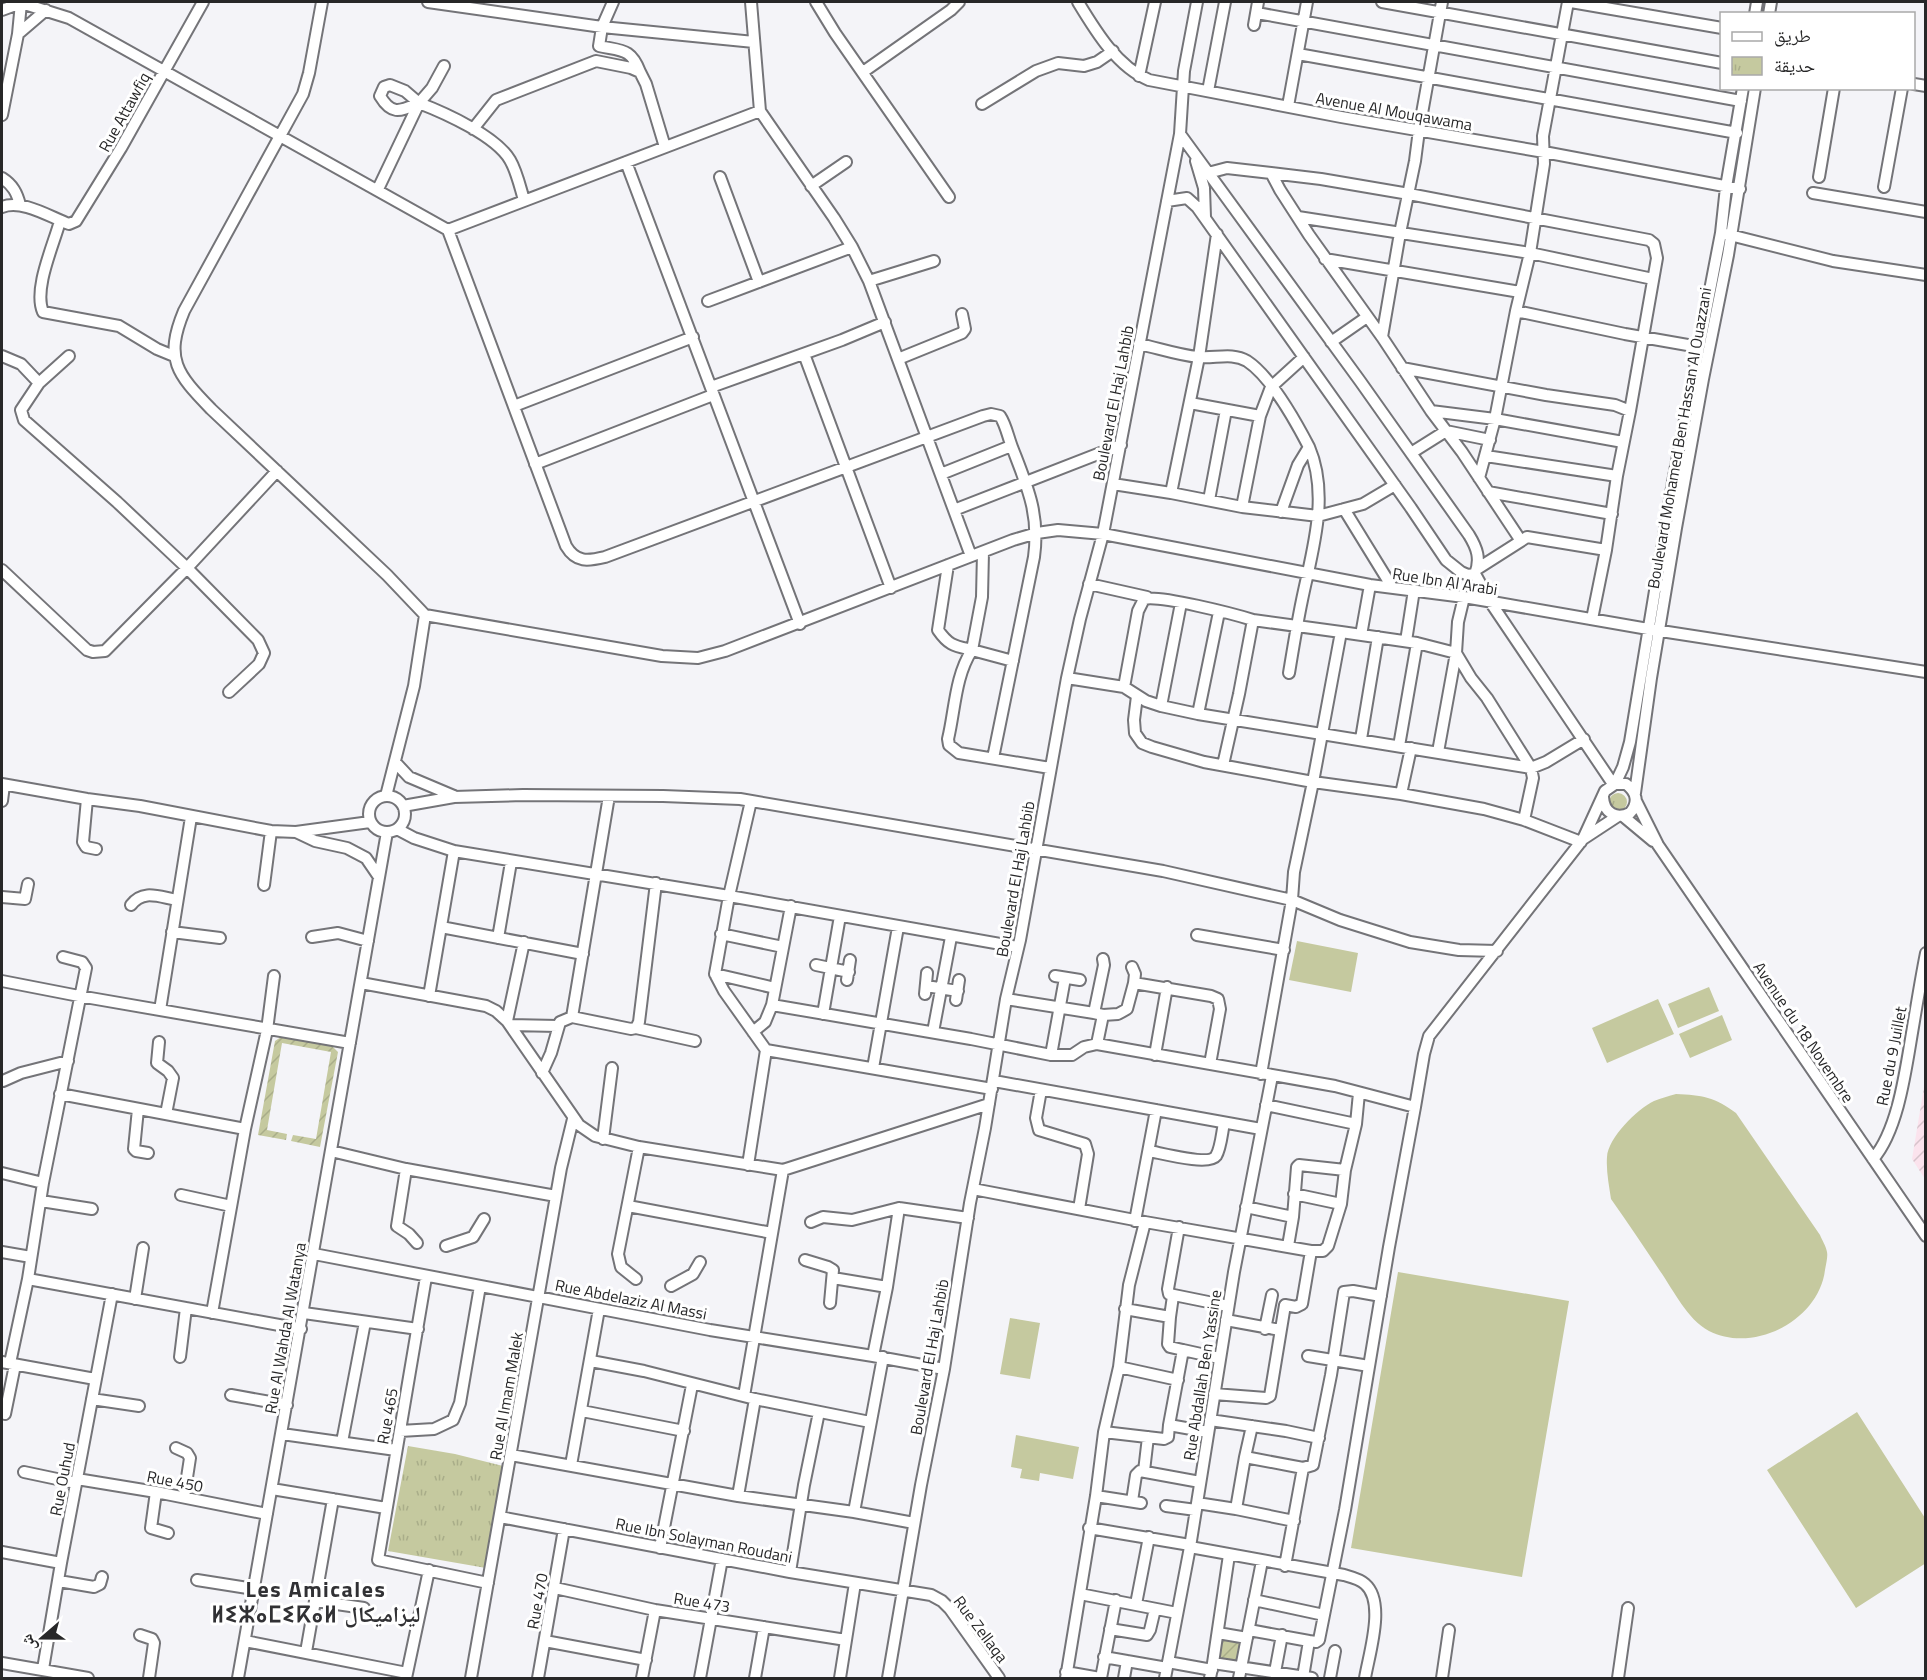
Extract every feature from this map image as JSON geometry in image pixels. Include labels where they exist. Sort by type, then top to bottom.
[{"type":"street","points":[[2,115],[18,34],[20,2]]},
{"type":"street","points":[[2,10],[20,2],[41,6],[69,18],[448,230],[566,546],[573,556],[582,560],[605,557],[991,414],[1002,419],[1026,481],[1036,533],[1034,557],[993,758]]},
{"type":"street","name":"Rue Attawfiq","points":[[60,221],[73,223],[81,213],[122,148],[203,2]]},
{"type":"street","points":[[322,2],[307,84],[184,311],[176,334],[174,356],[179,369],[197,394],[387,575],[425,615],[414,686],[386,796]]},
{"type":"street","points":[[428,2],[602,27],[754,42]]},
{"type":"street","points":[[596,61],[602,27],[613,2]]},
{"type":"street","points":[[751,2],[760,111],[852,247],[885,322],[971,556]]},
{"type":"street","points":[[816,2],[949,197]]},
{"type":"street","points":[[863,72],[959,2]]},
{"type":"street","name":"Avenue Al Mouqawama","points":[[1078,2],[1113,51],[1128,68],[1139,76],[1183,87],[1341,117],[1740,189]]},
{"type":"street","points":[[1139,76],[1155,2]]},
{"type":"street","name":"Boulevard El Haj Lahbib","points":[[888,1678],[914,1523],[944,1369],[1006,999],[1018,947],[1067,678],[1103,534],[1180,134],[1183,87],[1197,2]]},
{"type":"street","points":[[1208,91],[1226,2]]},
{"type":"street","points":[[1288,106],[1307,2]]},
{"type":"street","points":[[1382,2],[1442,7],[1562,34],[1720,63]]},
{"type":"street","points":[[1479,478],[1495,419],[1530,253],[1544,152],[1543,136],[1569,2],[1720,28]]},
{"type":"street","points":[[18,34],[41,6]]},
{"type":"street","points":[[1254,25],[1257,7],[1303,21],[1741,101]]},
{"type":"street","points":[[1382,338],[1442,7]]},
{"type":"street","points":[[599,46],[633,56],[646,84],[665,147]]},
{"type":"street","points":[[982,104],[1036,70],[1058,63],[1084,66],[1097,62],[1113,51]]},
{"type":"street","points":[[1298,54],[1737,133]]},
{"type":"street","points":[[473,129],[496,100],[596,61],[640,72]]},
{"type":"street","points":[[378,189],[419,103],[432,88],[444,66]]},
{"type":"street","name":"Boulevard Mohamed Ben Hassan Al Ouazzani","points":[[1614,784],[1623,767],[1630,742],[1703,379],[1726,234],[1726,187],[1743,90]]},
{"type":"street","name":"Boulevard Mohamed Ben Hassan Al Ouazzani","points":[[1635,797],[1673,482],[1699,347],[1726,234],[1740,189],[1755,90]]},
{"type":"street","points":[[1819,177],[1834,90]]},
{"type":"street","points":[[1884,187],[1902,90]]},
{"type":"street","points":[[419,103],[473,129],[496,144],[510,160],[524,200]]},
{"type":"street","points":[[448,230],[760,111]]},
{"type":"street","points":[[1180,134],[1470,535],[1478,552],[1476,571],[1491,603],[1614,784]]},
{"type":"street","points":[[1194,155],[1204,188],[1205,218]]},
{"type":"street","points":[[626,162],[800,624]]},
{"type":"street","points":[[811,186],[846,162]]},
{"type":"street","points":[[1208,173],[1227,168],[1321,178],[1649,240],[1654,244],[1657,254],[1653,279],[1592,619]]},
{"type":"street","points":[[1271,172],[1280,190],[1325,259],[1521,541]]},
{"type":"street","points":[[720,177],[759,282]]},
{"type":"street","points":[[2,178],[9,182],[17,193],[20,205]]},
{"type":"street","points":[[1814,193],[1926,212]]},
{"type":"street","points":[[1167,201],[1187,198],[1205,218],[1450,565],[1468,575],[1527,537],[1606,550]]},
{"type":"street","points":[[2,207],[20,205],[60,221],[44,275],[41,294],[43,312],[119,326],[157,349],[174,356]]},
{"type":"street","points":[[1298,217],[1530,253],[1653,279]]},
{"type":"street","points":[[1171,493],[1199,357],[1217,234]]},
{"type":"street","points":[[1726,234],[1833,261],[1926,275]]},
{"type":"street","points":[[708,301],[852,247]]},
{"type":"street","points":[[1325,259],[1520,292]]},
{"type":"street","points":[[868,281],[934,261]]},
{"type":"street","points":[[1516,311],[1699,347]]},
{"type":"street","points":[[898,359],[962,333],[965,329],[962,314]]},
{"type":"street","points":[[1331,342],[1367,317]]},
{"type":"street","points":[[535,464],[885,322]]},
{"type":"street","points":[[514,406],[693,337]]},
{"type":"street","points":[[1139,344],[1199,357],[1230,356],[1246,360],[1271,387],[1309,447],[1315,463],[1318,516],[1289,673]]},
{"type":"street","points":[[804,354],[891,588]]},
{"type":"street","points":[[2,356],[21,364],[39,383]]},
{"type":"street","points":[[69,356],[39,383],[21,410],[27,424],[117,502],[187,568],[248,628],[262,646],[264,653],[261,661],[229,692]]},
{"type":"street","points":[[1242,507],[1260,416],[1271,387],[1304,357]]},
{"type":"street","points":[[1402,369],[1615,405],[1630,411]]},
{"type":"street","points":[[1190,404],[1260,416]]},
{"type":"street","points":[[1209,500],[1226,410]]},
{"type":"street","points":[[1431,411],[1495,419],[1623,442]]},
{"type":"street","points":[[1411,453],[1446,431],[1480,436],[1490,440]]},
{"type":"street","points":[[954,510],[1121,445]]},
{"type":"street","points":[[941,474],[1011,446]]},
{"type":"street","points":[[1281,512],[1294,472],[1309,447]]},
{"type":"street","points":[[1486,456],[1617,476]]},
{"type":"street","points":[[2,570],[87,650],[98,653],[105,651],[187,568],[277,471]]},
{"type":"street","points":[[1113,484],[1242,507],[1318,516],[1363,504],[1395,485]]},
{"type":"street","points":[[1488,492],[1612,514]]},
{"type":"street","points":[[1344,509],[1392,587]]},
{"type":"street","name":"Rue Ibn Al Arabi","points":[[425,615],[627,651],[684,658],[718,654],[971,556],[1036,533],[1058,530],[1103,534],[1370,585],[1464,597],[1923,674]]},
{"type":"street","points":[[983,552],[981,606],[972,651],[960,677],[948,739],[949,745],[959,753],[1050,768]]},
{"type":"street","points":[[948,565],[938,630],[946,642],[953,646],[1013,661]]},
{"type":"street","points":[[1089,584],[1253,620],[1411,642],[1456,653],[1531,768],[1533,778],[1524,820]]},
{"type":"street","points":[[1361,634],[1370,585]]},
{"type":"street","points":[[1399,746],[1411,642],[1414,590]]},
{"type":"street","points":[[1124,687],[1138,611],[1141,602],[1147,597]]},
{"type":"street","points":[[1438,752],[1464,597]]},
{"type":"street","points":[[1161,706],[1181,603]]},
{"type":"street","points":[[1198,714],[1219,612]]},
{"type":"street","points":[[1223,765],[1253,620]]},
{"type":"street","name":"Rue Abdallah Ben Yassine","points":[[1167,1670],[1190,1546],[1228,1306],[1266,1105],[1267,1075],[1294,872],[1341,632]]},
{"type":"street","points":[[1361,739],[1378,637]]},
{"type":"street","points":[[1067,678],[1124,687],[1137,696],[1161,706],[1198,714],[1531,768],[1546,762],[1584,739]]},
{"type":"street","points":[[1137,696],[1135,732],[1142,742],[1178,755],[1313,782],[1401,794],[1484,809],[1524,820],[1582,841]]},
{"type":"street","points":[[1401,794],[1411,748]]},
{"type":"street","points":[[395,762],[410,777],[454,796]]},
{"type":"street","points":[[1218,1633],[1282,1635],[1316,1642],[1318,1640],[1333,1574],[1427,1040],[1582,841],[1605,791],[1614,784],[1626,784],[1635,797],[1632,810],[1582,841]]},
{"type":"street","points":[[2,801],[3,785],[87,800],[140,806],[271,831],[296,832],[370,822]]},
{"type":"street","points":[[403,806],[454,796],[523,795],[663,796],[751,801],[1163,871],[1292,900],[1340,920],[1410,942],[1459,950],[1497,951]]},
{"type":"street","points":[[392,831],[403,821],[405,811],[396,798],[386,796],[377,799],[370,806],[370,822],[377,829],[392,831],[454,851],[511,862],[656,883],[951,937],[1018,947]]},
{"type":"street","points":[[572,1017],[609,796]]},
{"type":"street","points":[[1603,797],[1608,812],[1621,816]]},
{"type":"street","name":"Avenue du 18 Novembre","points":[[1635,797],[1658,845],[1926,1236]]},
{"type":"street","points":[[87,800],[83,842],[86,847],[96,849]]},
{"type":"street","points":[[751,801],[721,934],[715,974],[724,991],[766,1050],[873,1068],[1041,1090],[1261,1129]]},
{"type":"street","name":"Avenue du 18 Novembre","points":[[1621,816],[1658,845]]},
{"type":"street","points":[[160,1010],[191,817]]},
{"type":"street","points":[[264,885],[271,831]]},
{"type":"street","name":"Rue Al Wahda Al Watanya","points":[[238,1678],[379,877],[392,831]]},
{"type":"street","points":[[296,832],[315,841],[347,848],[366,858],[379,877]]},
{"type":"street","points":[[429,996],[454,851]]},
{"type":"street","points":[[498,938],[511,862]]},
{"type":"street","points":[[636,1028],[639,1022],[656,883]]},
{"type":"street","points":[[2,897],[25,899],[28,884]]},
{"type":"street","points":[[131,905],[138,897],[144,895],[177,900]]},
{"type":"street","points":[[753,1032],[765,1022],[772,1005],[791,906]]},
{"type":"street","points":[[823,1014],[840,916]]},
{"type":"street","points":[[441,927],[583,954]]},
{"type":"street","points":[[873,1068],[898,927]]},
{"type":"street","points":[[172,932],[220,938]]},
{"type":"street","points":[[312,937],[338,933],[368,941]]},
{"type":"street","points":[[721,934],[783,947]]},
{"type":"street","points":[[1197,935],[1284,950]]},
{"type":"street","points":[[933,1032],[951,937]]},
{"type":"street","points":[[509,1023],[524,942]]},
{"type":"street","name":"Rue du 9 Juillet","points":[[1873,1160],[1881,1150],[1890,1131],[1905,1075],[1926,953]]},
{"type":"street","points":[[5,1414],[9,1363],[28,1279],[43,1183],[85,966],[78,960],[63,957]]},
{"type":"street","points":[[1097,1044],[1103,959]]},
{"type":"street","points":[[816,965],[832,968],[848,976],[850,960]]},
{"type":"street","points":[[1006,999],[1099,1014],[1118,1014],[1127,1009],[1134,983],[1135,974],[1132,967]]},
{"type":"street","points":[[927,973],[925,990],[942,987],[958,990]]},
{"type":"street","points":[[715,974],[775,988]]},
{"type":"street","points":[[212,1313],[245,1129],[267,1030],[274,976]]},
{"type":"street","points":[[1051,1055],[1061,1008],[1060,977],[1080,980]]},
{"type":"street","points":[[2,981],[350,1043]]},
{"type":"street","points":[[361,983],[486,1006],[496,1011],[509,1023],[573,1119],[587,1132],[603,1139],[639,1147],[783,1170],[989,1104]]},
{"type":"street","points":[[1134,983],[1167,987],[1218,999],[1220,1009],[1210,1064]]},
{"type":"street","points":[[1155,1055],[1167,987]]},
{"type":"street","points":[[772,1005],[933,1032],[1051,1055],[1072,1055],[1084,1047],[1097,1044],[1335,1086],[1414,1107]]},
{"type":"street","points":[[542,1072],[554,1045],[560,1022],[572,1017],[695,1041]]},
{"type":"street","points":[[509,1023],[558,1026]]},
{"type":"street","points":[[159,1042],[157,1064],[168,1071],[173,1078],[166,1114]]},
{"type":"street","points":[[748,1165],[766,1050]]},
{"type":"street","points":[[3,1081],[21,1073],[68,1061]]},
{"type":"street","points":[[603,1139],[612,1068]]},
{"type":"street","points":[[1041,1090],[1036,1119],[1039,1130],[1085,1144],[1087,1147],[1088,1154],[1078,1209]]},
{"type":"street","points":[[973,1190],[1311,1251],[1323,1251],[1328,1246],[1341,1204],[1345,1170],[1356,1124],[1359,1093]]},
{"type":"street","points":[[60,1094],[245,1129]]},
{"type":"street","points":[[1266,1105],[1356,1124]]},
{"type":"street","points":[[138,1109],[134,1149],[148,1153]]},
{"type":"street","points":[[1116,1600],[1100,1678],[1066,1675],[1096,1496],[1104,1432],[1119,1367],[1125,1309],[1156,1110]]},
{"type":"street","name":"Rue Al Imam Malek","points":[[473,1678],[556,1196],[573,1119]]},
{"type":"street","points":[[1149,1151],[1211,1160],[1216,1155],[1224,1123]]},
{"type":"street","points":[[636,1279],[621,1267],[619,1247],[639,1147]]},
{"type":"street","points":[[331,1151],[406,1169],[556,1196]]},
{"type":"street","points":[[1288,1246],[1297,1167],[1299,1165],[1345,1170]]},
{"type":"street","points":[[406,1169],[397,1226],[417,1243]]},
{"type":"street","points":[[744,1396],[783,1170]]},
{"type":"street","points":[[2,1173],[43,1183]]},
{"type":"street","points":[[1294,1194],[1341,1204]]},
{"type":"street","points":[[181,1195],[231,1206]]},
{"type":"street","points":[[41,1201],[92,1209]]},
{"type":"street","points":[[628,1206],[772,1233]]},
{"type":"street","points":[[1246,1207],[1293,1217]]},
{"type":"street","points":[[812,1222],[823,1217],[852,1220],[899,1208],[968,1218]]},
{"type":"street","points":[[854,1512],[870,1422],[899,1208]]},
{"type":"street","points":[[447,1246],[476,1234],[484,1219]]},
{"type":"street","points":[[1179,1227],[1169,1294],[1228,1306]]},
{"type":"street","points":[[135,1299],[143,1248]]},
{"type":"street","points":[[1265,1329],[1271,1298],[1285,1305],[1302,1304],[1311,1251]]},
{"type":"street","points":[[2,1252],[31,1257]]},
{"type":"street","name":"Rue Abdelaziz Al Massi","points":[[314,1254],[599,1309],[944,1369]]},
{"type":"street","points":[[805,1260],[833,1270],[830,1303]]},
{"type":"street","points":[[671,1286],[693,1274],[700,1262]]},
{"type":"street","name":"Rue 465","points":[[426,1276],[378,1560],[429,1570]]},
{"type":"street","points":[[833,1278],[887,1287]]},
{"type":"street","points":[[28,1279],[301,1329]]},
{"type":"street","points":[[400,1431],[434,1429],[453,1420],[460,1403],[480,1286]]},
{"type":"street","points":[[1245,1457],[1303,1468],[1313,1465],[1344,1292],[1353,1291],[1381,1296]]},
{"type":"street","name":"Rue Ouhud","points":[[43,1669],[112,1294]]},
{"type":"street","points":[[1173,1296],[1168,1344],[1170,1347],[1219,1358]]},
{"type":"street","points":[[1214,1394],[1269,1397],[1285,1305]]},
{"type":"street","points":[[180,1357],[186,1308]]},
{"type":"street","points":[[571,1465],[599,1309]]},
{"type":"street","points":[[1125,1309],[1170,1317]]},
{"type":"street","points":[[304,1313],[418,1329]]},
{"type":"street","points":[[1226,1320],[1280,1330]]},
{"type":"street","points":[[342,1442],[365,1322]]},
{"type":"street","points":[[1104,1432],[1161,1440],[1167,1438],[1183,1350]]},
{"type":"street","points":[[1308,1356],[1369,1366]]},
{"type":"street","points":[[591,1361],[755,1399],[870,1422]]},
{"type":"street","points":[[9,1363],[95,1379]]},
{"type":"street","points":[[1119,1367],[1178,1380]]},
{"type":"street","points":[[660,1548],[692,1384]]},
{"type":"street","points":[[231,1395],[287,1405]]},
{"type":"street","points":[[92,1399],[139,1406]]},
{"type":"street","points":[[738,1496],[755,1399]]},
{"type":"street","points":[[582,1411],[684,1431]]},
{"type":"street","points":[[790,1572],[819,1412]]},
{"type":"street","points":[[1210,1420],[1319,1438]]},
{"type":"street","points":[[1169,1425],[1208,1432]]},
{"type":"street","points":[[1236,1509],[1252,1426]]},
{"type":"street","points":[[282,1434],[396,1450]]},
{"type":"street","points":[[1144,1471],[1148,1437]]},
{"type":"street","points":[[176,1448],[187,1453],[190,1458],[184,1497]]},
{"type":"street","points":[[511,1455],[738,1496],[914,1523]]},
{"type":"street","points":[[1285,1566],[1303,1468]]},
{"type":"street","points":[[1096,1496],[1136,1502],[1136,1474],[1144,1471],[1200,1482]]},
{"type":"street","name":"Rue 450","points":[[24,1472],[156,1492],[267,1514]]},
{"type":"street","points":[[272,1489],[386,1508]]},
{"type":"street","points":[[156,1492],[151,1528],[168,1533]]},
{"type":"street","points":[[306,1652],[333,1499]]},
{"type":"street","points":[[1166,1506],[1236,1509],[1294,1521]]},
{"type":"street","name":"Rue Ibn Solayman Roudani","points":[[500,1517],[903,1591]]},
{"type":"street","points":[[1089,1528],[1149,1537],[1229,1556],[1352,1577],[1363,1582],[1371,1590],[1375,1601],[1376,1617],[1365,1678]]},
{"type":"street","name":"Rue 470","points":[[538,1678],[564,1529]]},
{"type":"street","points":[[1136,1604],[1149,1537]]},
{"type":"street","points":[[2,1552],[61,1563]]},
{"type":"street","points":[[1212,1670],[1229,1556]]},
{"type":"street","points":[[700,1678],[722,1559]]},
{"type":"street","points":[[1240,1673],[1262,1561]]},
{"type":"street","points":[[245,1641],[306,1652],[407,1676],[429,1570],[488,1583]]},
{"type":"street","points":[[59,1581],[94,1587],[100,1584],[102,1577]]},
{"type":"street","points":[[197,1580],[254,1589]]},
{"type":"street","points":[[840,1678],[855,1582]]},
{"type":"street","name":"Rue 473","points":[[555,1588],[655,1610],[846,1640]]},
{"type":"street","name":"Rue Zellaqa","points":[[903,1591],[918,1591],[942,1601],[957,1618],[999,1678]]},
{"type":"street","points":[[1080,1594],[1177,1613]]},
{"type":"street","points":[[1254,1600],[1324,1615]]},
{"type":"street","points":[[316,1601],[364,1608]]},
{"type":"street","points":[[1618,1678],[1628,1608]]},
{"type":"street","points":[[1110,1629],[1147,1635],[1155,1609]]},
{"type":"street","points":[[642,1678],[655,1610]]},
{"type":"street","points":[[755,1678],[764,1627]]},
{"type":"street","points":[[1442,1678],[1449,1630]]},
{"type":"street","points":[[140,1635],[152,1639],[154,1643],[149,1678]]},
{"type":"street","points":[[1275,1672],[1282,1635]]},
{"type":"street","points":[[545,1641],[646,1660]]},
{"type":"street","points":[[1104,1657],[1167,1670],[1275,1672],[1307,1678],[1310,1641]]},
{"type":"street","points":[[1330,1678],[1335,1651]]},
{"type":"street","points":[[1124,1678],[1127,1661]]},
{"type":"street","points":[[2,1663],[43,1669],[56,1675],[88,1678]]},
{"type":"shaded area","points":[[1925,1081],[1926,1179],[1912,1159]]},
{"type":"green space","points":[[1618,793],[1624,796],[1627,802],[1624,808],[1618,811],[1612,808],[1609,802],[1612,796]]},
{"type":"green space","points":[[1297,941],[1358,953],[1351,992],[1289,980]]},
{"type":"green space","points":[[1709,987],[1719,1011],[1678,1028],[1668,1004]]},
{"type":"green space","points":[[1658,999],[1674,1034],[1607,1063],[1592,1028]]},
{"type":"green space","points":[[1722,1015],[1732,1040],[1690,1058],[1679,1034]]},
{"type":"green space","points":[[281,1037],[332,1046],[338,1052],[320,1147],[291,1141],[293,1135],[316,1139],[331,1052],[282,1043],[267,1130],[287,1134],[286,1140],[258,1135],[275,1041]]},
{"type":"green space","points":[[1676,1094],[1708,1098],[1736,1113],[1825,1245],[1827,1258],[1820,1288],[1811,1304],[1782,1328],[1764,1335],[1745,1338],[1727,1337],[1701,1326],[1682,1304],[1611,1199],[1607,1157],[1612,1141],[1624,1125],[1640,1110],[1654,1101]]},
{"type":"green space","points":[[1398,1272],[1569,1301],[1522,1577],[1351,1548]]},
{"type":"green space","points":[[1010,1318],[1040,1323],[1030,1379],[1000,1374]]},
{"type":"green space","points":[[1857,1412],[1925,1518],[1926,1563],[1856,1608],[1767,1470]]},
{"type":"green space","points":[[1016,1435],[1079,1447],[1073,1479],[1040,1473],[1039,1481],[1020,1478],[1022,1469],[1011,1467]]},
{"type":"green space","points":[[408,1446],[455,1454],[503,1466],[486,1568],[388,1551]]},
{"type":"green space","points":[[1221,1638],[1241,1642],[1236,1663],[1217,1659]]},
{"type":"district","name":"Les Amicales ⵍⵉⵣⴰⵎⵉⴽⴰⵍ ليزاميكال","points":[[316,1602]]}]
